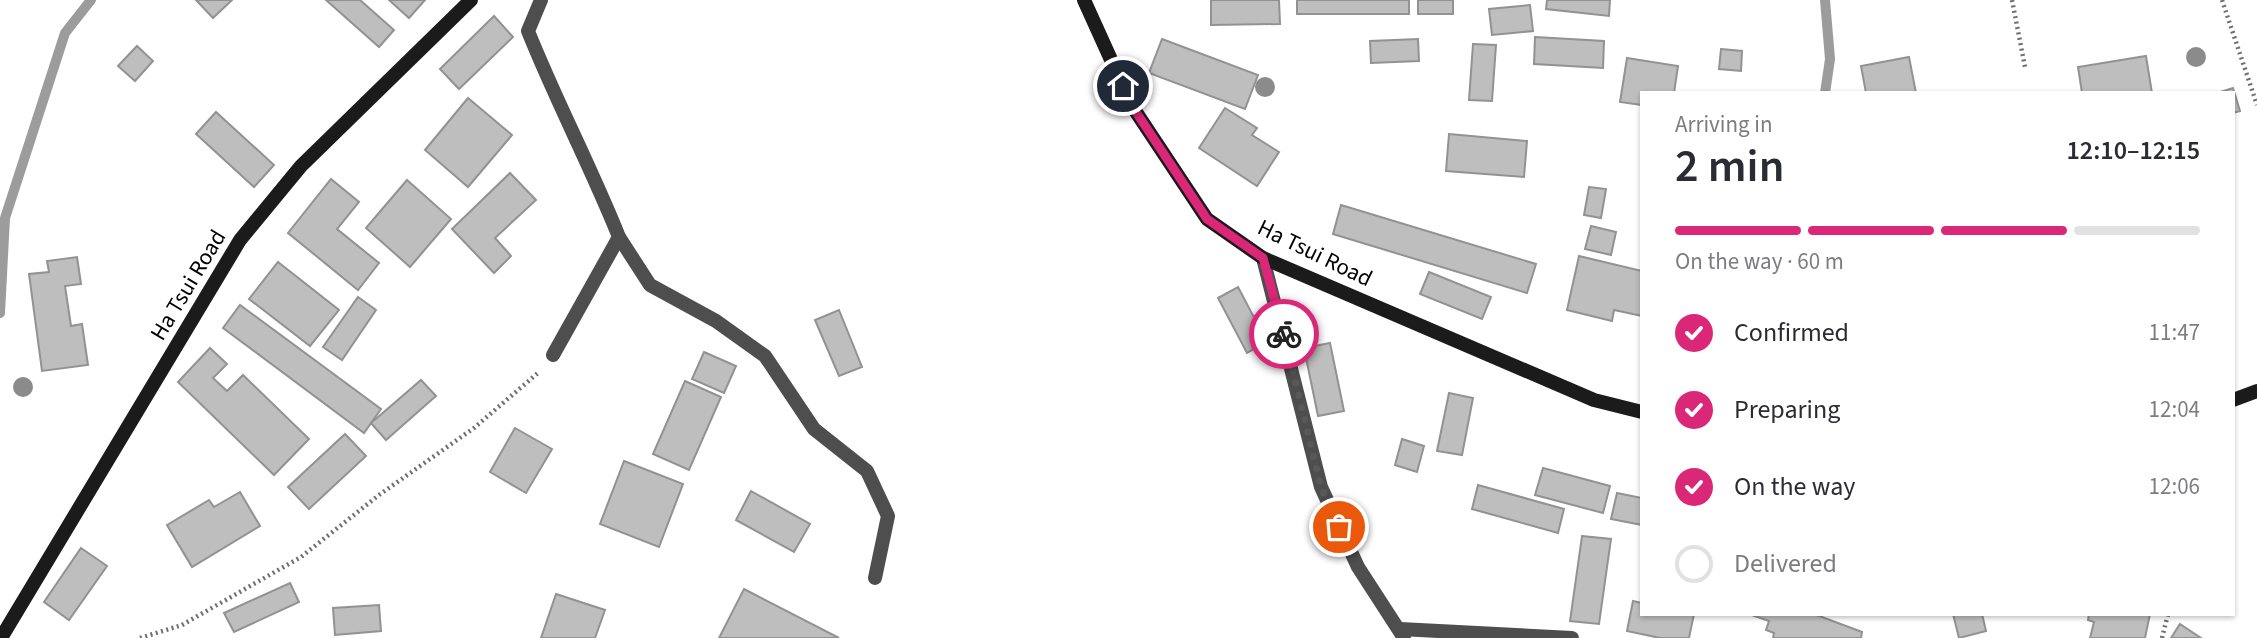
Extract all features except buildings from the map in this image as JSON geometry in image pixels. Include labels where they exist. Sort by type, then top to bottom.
[{"type":"street","name":"Ha Tsui Road","points":[[1,638],[240,240],[301,166],[471,0]]},
{"type":"street","points":[[541,0],[528,31],[551,87],[592,168],[619,237],[650,285],[716,321],[765,356],[814,429],[867,471],[888,516],[875,578]]},
{"type":"street","name":"Ha Tsui Road","points":[[1084,0],[1132,106],[1207,219],[1263,258],[1594,400],[1640,412]]},
{"type":"street","points":[[553,355],[619,237]]},
{"type":"street","points":[[1263,258],[1321,487],[1358,566],[1402,634],[1572,638]]},
{"type":"street","points":[[2235,399],[2257,391]]},
{"type":"path","points":[[2012,0],[2025,67]]},
{"type":"path","points":[[2222,0],[2257,105]]},
{"type":"path","points":[[140,638],[181,625],[301,557],[379,495],[474,428],[542,369],[553,355]]},
{"type":"path","points":[[2162,638],[2168,616]]},
{"type":"waterway","points":[[0,313],[5,218],[65,33],[91,0]]},
{"type":"waterway","points":[[1825,0],[1830,59],[1825,91]]},
{"type":"way so far","points":[[1284,334],[1321,487],[1339,527]]},
{"type":"route","points":[[1123,86],[1132,106],[1207,219],[1263,258],[1284,334]]}]
